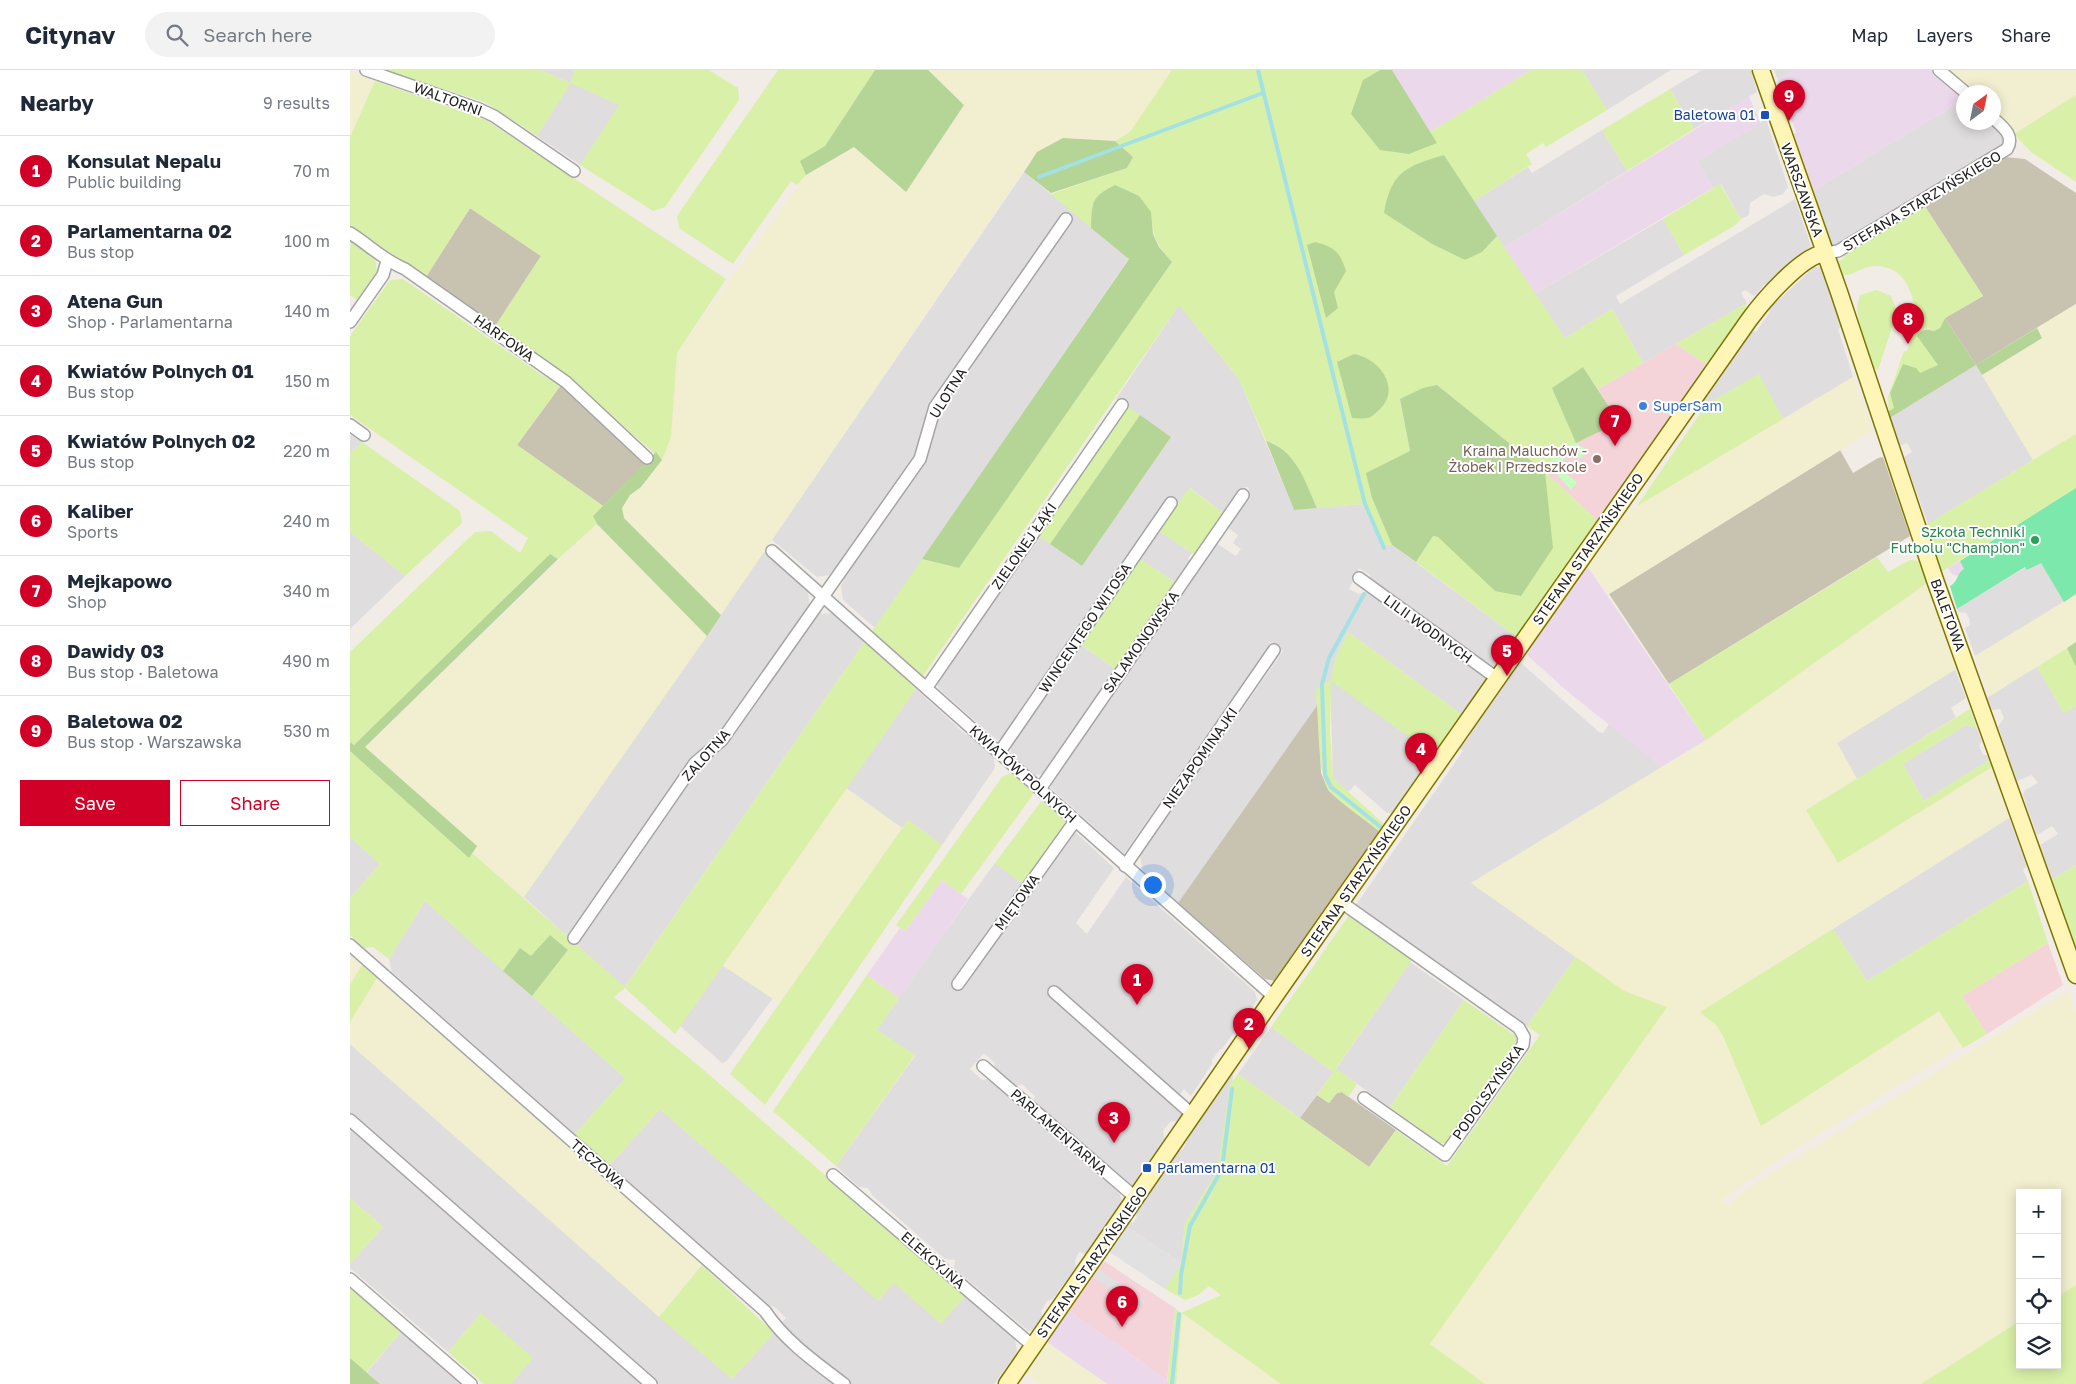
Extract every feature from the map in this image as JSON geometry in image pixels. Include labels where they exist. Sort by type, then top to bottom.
[{"type":"street","name":"WALTORNI","points":[[366,70],[486,112],[574,171]]},
{"type":"street","name":"WARSZAWSKA","points":[[1761,70],[1825,253]]},
{"type":"street","points":[[1939,70],[1957,85]]},
{"type":"street","name":"STEFANA STARZYŃSKIEGO","points":[[1007,1384],[1194,1116],[1274,997],[1757,308],[1805,262],[1816,254],[1838,251],[2004,152],[2010,144],[2008,133],[2001,126]]},
{"type":"street","name":"ULOTNA","points":[[824,597],[920,459],[935,407],[1066,219]]},
{"type":"street","name":"HARFOWA","points":[[350,233],[379,252],[387,262],[405,269],[566,382],[648,458]]},
{"type":"street","name":"BALETOWA","points":[[1825,253],[1935,580],[2076,975]]},
{"type":"street","points":[[350,322],[384,275],[387,262]]},
{"type":"street","name":"ZIELONEJ ŁĄKI","points":[[927,687],[1122,404]]},
{"type":"street","points":[[350,425],[364,435]]},
{"type":"street","name":"SALAMONOWSKA","points":[[1040,790],[1243,495]]},
{"type":"street","name":"WINCENTEGO WITOSA","points":[[999,753],[1171,503]]},
{"type":"street","name":"KWIATÓW POLNYCH","points":[[772,551],[1274,997]]},
{"type":"street","name":"LILII WODNYCH","points":[[1359,578],[1498,679]]},
{"type":"street","name":"ZALOTNA","points":[[574,938],[695,762],[722,740],[824,597]]},
{"type":"street","name":"NIEZAPOMINAJKI","points":[[1125,866],[1274,650]]},
{"type":"street","name":"MIĘTOWA","points":[[958,984],[1075,821]]},
{"type":"street","name":"PODOLSZYŃSKA","points":[[1341,902],[1519,1028],[1524,1037],[1523,1045],[1445,1155],[1364,1098]]},
{"type":"street","name":"TĘCZOWA","points":[[350,945],[765,1311],[775,1326],[803,1352],[844,1384]]},
{"type":"street","points":[[1054,992],[1194,1116]]},
{"type":"street","name":"PARLAMENTARNA","points":[[983,1066],[1136,1198]]},
{"type":"street","points":[[350,1120],[651,1384]]},
{"type":"street","name":"ELEKCYJNA","points":[[833,1175],[1033,1346]]},
{"type":"street","points":[[350,1279],[471,1384]]},
{"type":"shaded area","points":[[541,70],[575,70],[571,83],[620,105],[580,165],[537,136],[570,83]]},
{"type":"shaded area","points":[[928,70],[1172,70],[1130,132],[1115,141],[1072,138],[1030,161],[721,615],[624,518],[622,509],[630,495],[641,487],[662,460],[671,437],[677,353],[806,175],[854,147],[906,192],[964,105]]},
{"type":"shaded area","points":[[1392,70],[1531,70],[1430,132]]},
{"type":"shaded area","points":[[1582,70],[1671,70],[1607,110]]},
{"type":"shaded area","points":[[1702,70],[1751,70],[1757,92],[1694,129],[1670,89]]},
{"type":"shaded area","points":[[1774,70],[1795,70],[1778,80]]},
{"type":"shaded area","points":[[1795,70],[1931,70],[1956,93],[1956,104],[1811,192],[1792,135],[1796,132],[1778,80]]},
{"type":"shaded area","points":[[1945,70],[2076,70],[2076,95],[2014,134],[2001,122],[2001,85],[1961,85]]},
{"type":"shaded area","points":[[350,72],[375,81],[350,137]]},
{"type":"shaded area","points":[[1749,96],[1760,123],[1697,162],[1713,188],[1535,294],[1504,248]]},
{"type":"shaded area","points":[[1956,104],[1956,130],[1995,130],[2005,139],[2002,147],[1923,195],[1918,194],[1908,200],[1907,204],[1895,212],[1892,211],[1883,216],[1883,220],[1839,245],[1832,245],[1811,192]]},
{"type":"shaded area","points":[[1766,119],[1788,187],[1783,194],[1774,197],[1764,194],[1750,203],[1749,215],[1741,219],[1721,184],[1713,188],[1697,162]]},
{"type":"shaded area","points":[[1602,130],[1627,171],[1504,248],[1474,201],[1528,167],[1532,173]]},
{"type":"shaded area","points":[[2005,157],[2025,159],[2076,193],[2076,304],[1976,365],[1945,318],[1983,296],[1924,205]]},
{"type":"shaded area","points":[[1024,172],[1129,258],[875,628],[843,600],[841,586],[844,580],[832,571],[829,575],[817,577],[772,540]]},
{"type":"shaded area","points":[[1795,199],[1811,246],[1767,286],[1765,284],[1754,296],[1745,290],[1741,293],[1747,303],[1643,363],[1612,309],[1565,338],[1535,294],[1663,219],[1684,255],[1616,296],[1620,304]]},
{"type":"shaded area","points":[[470,208],[541,256],[496,325],[426,277]]},
{"type":"shaded area","points":[[1814,267],[1821,267],[1842,326],[1838,329],[1853,377],[1783,419],[1758,375],[1697,410],[1751,332],[1757,331],[1769,313],[1768,310]]},
{"type":"shaded area","points":[[2076,304],[2076,434],[2033,460],[1982,375],[2042,338],[2037,328]]},
{"type":"shaded area","points":[[1179,305],[1239,379],[1294,510],[1362,504],[1381,544],[1392,545],[1517,637],[1495,668],[1487,669],[1373,583],[1369,574],[1359,568],[1349,589],[1359,594],[1368,591],[1489,677],[1461,714],[1348,632],[1335,659],[1331,680],[1433,754],[1393,813],[1387,813],[1355,785],[1348,792],[1333,778],[1330,681],[1315,690],[1318,704],[1178,903],[1143,871],[1140,856],[1283,651],[1271,642],[1124,854],[1051,788],[1050,779],[1216,543],[1236,556],[1241,549],[1233,543],[1238,535],[1227,527],[1248,498],[1249,488],[1246,487],[1238,491],[1226,507],[1225,514],[1190,488],[1176,506],[1171,503],[1004,738],[997,740],[939,689],[937,684],[1039,536],[1082,566],[1171,437],[1116,399]]},
{"type":"shaded area","points":[[1676,344],[1706,364],[1599,522],[1545,472],[1562,447],[1619,422],[1598,389]]},
{"type":"shaded area","points":[[1976,365],[2033,460],[1928,524],[1904,457],[1912,452],[1907,443],[1897,447],[1888,419]]},
{"type":"shaded area","points":[[1853,377],[1873,430],[1609,594],[1587,566],[1628,511]]},
{"type":"shaded area","points":[[561,385],[645,464],[603,506],[517,445]]},
{"type":"shaded area","points":[[350,434],[362,442],[350,453]]},
{"type":"shaded area","points":[[1840,450],[1853,473],[1883,457],[1910,536],[1669,684],[1609,594]]},
{"type":"shaded area","points":[[597,524],[707,636],[524,897],[472,853],[477,846],[365,747]]},
{"type":"shaded area","points":[[1159,531],[1192,553],[1188,558],[1190,563],[1176,583],[1140,559]]},
{"type":"shaded area","points":[[350,532],[405,576],[350,629]]},
{"type":"shaded area","points":[[764,552],[808,590],[809,603],[822,614],[834,613],[866,640],[624,988],[524,897]]},
{"type":"shaded area","points":[[1960,561],[1964,569],[1958,576],[1952,574],[1948,568]]},
{"type":"shaded area","points":[[2041,562],[2064,602],[1975,656],[1965,628],[1970,625],[1969,618],[1966,613],[1959,612],[1957,609],[2026,567],[2028,570]]},
{"type":"shaded area","points":[[1587,566],[1706,740],[1662,767],[1567,691],[1528,656],[1526,651]]},
{"type":"shaded area","points":[[1927,583],[1958,668],[1837,743],[1857,779],[1806,810],[1839,862],[1992,767],[2009,818],[1700,1012],[1717,1026],[1723,1036],[1761,1125],[1939,1011],[1961,1046],[1776,1161],[1721,1200],[1728,1205],[1749,1187],[2068,991],[2076,1016],[2076,1285],[2061,1294],[2061,1189],[2016,1189],[2016,1324],[1921,1384],[1485,1384],[1429,1344],[1667,1007],[1624,991],[1471,883],[1706,740]]},
{"type":"shaded area","points":[[2076,594],[2076,642],[1990,696],[1975,656]]},
{"type":"shaded area","points":[[1080,644],[1115,669],[1043,774],[1035,775],[1011,753],[1010,745]]},
{"type":"shaded area","points":[[1521,663],[1599,732],[1603,733],[1609,724],[1662,767],[1471,883],[1576,957],[1527,1026],[1356,905],[1463,751],[1459,748],[1470,736],[1470,731],[1495,699],[1514,667]]},
{"type":"shaded area","points":[[2037,667],[2064,713],[2076,706],[2076,865],[2052,879],[2040,845],[2058,834],[2052,826],[2037,835],[2023,795],[2025,790],[2038,783],[2032,775],[2017,781],[1998,727],[2004,718],[2000,709],[1992,710],[1986,698]]},
{"type":"shaded area","points":[[1955,669],[1966,698],[1951,708],[1956,717],[1857,779],[1837,743]]},
{"type":"shaded area","points":[[916,689],[966,735],[969,732],[993,753],[995,768],[942,845],[908,820],[902,828],[846,788]]},
{"type":"shaded area","points":[[1318,704],[1321,773],[1329,791],[1379,831],[1274,981],[1265,979],[1178,903]]},
{"type":"shaded area","points":[[1966,725],[1977,729],[1982,742],[1979,745],[1983,755],[1987,755],[1989,760],[1924,801],[1903,764]]},
{"type":"shaded area","points":[[846,788],[902,828],[779,1003],[722,965]]},
{"type":"shaded area","points":[[2009,818],[2027,866],[2023,870],[2028,881],[1867,981],[1833,929]]},
{"type":"shaded area","points":[[1073,830],[1114,868],[1076,923],[1087,934],[1126,877],[1255,992],[1257,1000],[1212,1060],[1212,1064],[1191,1096],[1184,1089],[1179,1096],[1183,1113],[1177,1121],[1170,1122],[1163,1131],[1165,1141],[1132,1188],[1033,1102],[1035,1096],[1022,1084],[1015,1087],[994,1069],[995,1063],[984,1053],[970,1069],[982,1080],[988,1079],[1119,1193],[1122,1201],[1086,1254],[1079,1252],[1075,1260],[1076,1267],[1053,1299],[1047,1301],[1041,1311],[1042,1317],[1032,1331],[1028,1331],[954,1268],[955,1260],[945,1259],[873,1196],[868,1188],[859,1187],[836,1166],[915,1056],[877,1030],[937,943],[995,863],[1023,884],[952,985],[960,991]]},
{"type":"shaded area","points":[[350,837],[380,864],[350,898]]},
{"type":"shaded area","points":[[942,880],[968,899],[899,998],[867,975],[900,928],[905,931]]},
{"type":"shaded area","points":[[425,901],[625,1078],[575,1134],[392,972],[389,959]]},
{"type":"shaded area","points":[[2048,943],[2063,985],[1987,1034],[1962,996]]},
{"type":"shaded area","points":[[350,954],[362,965],[350,985]]},
{"type":"shaded area","points":[[1410,962],[1464,1000],[1390,1107],[1336,1069]]},
{"type":"shaded area","points":[[722,965],[773,998],[727,1061],[722,1063],[680,1026]]},
{"type":"shaded area","points":[[377,978],[702,1265],[659,1317],[350,1044],[350,1022]]},
{"type":"shaded area","points":[[1271,1027],[1333,1072],[1300,1118],[1238,1074]]},
{"type":"shaded area","points":[[350,1044],[732,1379],[774,1333],[835,1384],[511,1384],[532,1358],[481,1313],[448,1352],[350,1268],[350,1264],[383,1227],[350,1198]]},
{"type":"shaded area","points":[[1234,1070],[1217,1172],[1185,1223],[1181,1263],[1126,1226],[1129,1221],[1133,1223],[1137,1217],[1134,1214],[1176,1153],[1183,1149],[1191,1132]]},
{"type":"shaded area","points":[[1342,1092],[1396,1130],[1369,1167],[1300,1118],[1317,1095],[1329,1103],[1337,1093]]},
{"type":"shaded area","points":[[660,1109],[879,1300],[894,1282],[941,1323],[965,1296],[1015,1339],[1017,1352],[994,1384],[851,1384],[815,1355],[780,1325],[786,1318],[776,1308],[769,1305],[610,1165]]},
{"type":"shaded area","points":[[1126,1226],[1181,1263],[1165,1289],[1108,1251]]},
{"type":"shaded area","points":[[1104,1261],[1175,1308],[1167,1380],[1069,1311]]},
{"type":"shaded area","points":[[1099,1269],[1144,1301],[1139,1308],[1094,1277]]},
{"type":"shaded area","points":[[1069,1311],[1167,1380],[1167,1384],[1107,1384],[1047,1342]]},
{"type":"shaded area","points":[[1181,1313],[1281,1384],[1176,1384]]},
{"type":"shaded area","points":[[401,1332],[461,1384],[380,1384],[367,1372]]},
{"type":"shaded area","points":[[1047,1342],[1107,1384],[1040,1384],[1025,1374]]},
{"type":"green space","points":[[382,70],[541,70],[570,83],[575,70],[709,70],[738,88],[739,100],[665,207],[653,211],[580,165],[619,105],[571,83],[537,136],[485,102]]},
{"type":"green space","points":[[778,70],[875,70],[825,146],[801,161],[806,175],[797,185],[791,181],[733,264],[679,228],[677,216]]},
{"type":"green space","points":[[875,70],[928,70],[964,105],[906,192],[854,147],[806,175],[800,161],[825,146]]},
{"type":"green space","points":[[1172,70],[1380,70],[1363,80],[1436,143],[1430,132],[1531,70],[1582,70],[1607,110],[1546,147],[1543,143],[1526,154],[1532,164],[1474,201],[1444,155],[1384,213],[1432,244],[1465,260],[1482,252],[1497,236],[1565,338],[1612,309],[1643,363],[1598,389],[1583,367],[1553,388],[1576,443],[1562,447],[1545,472],[1437,385],[1400,400],[1410,451],[1372,498],[1392,545],[1381,544],[1362,504],[1317,508],[1304,477],[1292,459],[1285,451],[1266,441],[1239,379],[1179,305],[923,676],[872,631],[922,559],[959,568],[1172,262],[1156,239],[1151,212],[1092,206],[1091,228],[1051,194],[1127,168],[1133,157],[1115,141],[1130,132]]},
{"type":"green space","points":[[1380,70],[1392,70],[1437,143],[1409,154],[1380,150],[1351,114],[1363,80]]},
{"type":"green space","points":[[375,81],[486,120],[726,279],[677,353],[671,437],[662,460],[564,374],[496,325],[541,256],[470,208],[426,277],[350,225],[350,137]]},
{"type":"green space","points":[[1670,89],[1694,129],[1627,171],[1602,130]]},
{"type":"green space","points":[[2076,95],[2076,182],[2031,152],[2014,134]]},
{"type":"green space","points":[[1063,138],[1115,141],[1133,157],[1127,168],[1051,193],[1024,172],[1037,152]]},
{"type":"green space","points":[[1444,155],[1497,236],[1482,252],[1465,260],[1432,244],[1384,213],[1391,188],[1402,173],[1410,167]]},
{"type":"green space","points":[[1720,184],[1741,219],[1734,226],[1684,255],[1663,219]]},
{"type":"green space","points":[[1115,185],[1139,196],[1151,212],[1153,234],[1159,247],[1172,262],[959,568],[922,559],[1129,259],[1091,228],[1094,201],[1101,193]]},
{"type":"green space","points":[[1924,205],[1983,296],[1945,318],[1940,328],[1934,331],[1928,328],[1922,330],[1918,336],[1939,365],[1920,373],[1894,409],[1889,411],[1888,397],[1904,351],[1907,351],[1911,339],[1908,338],[1911,328],[1920,330],[1922,326],[1914,324],[1915,313],[1910,292],[1906,282],[1899,275],[1891,269],[1880,266],[1868,267],[1843,275],[1838,262],[1844,258],[1843,255]]},
{"type":"green space","points":[[350,241],[375,258],[377,271],[357,300],[350,295]]},
{"type":"green space","points":[[1315,242],[1336,251],[1346,271],[1334,292],[1338,308],[1326,318],[1307,245]]},
{"type":"green space","points":[[403,279],[542,375],[561,385],[517,445],[603,506],[593,516],[597,524],[558,559],[550,554],[354,745],[350,742],[350,652],[475,532],[491,531],[520,553],[528,538],[350,415],[350,336],[390,280]]},
{"type":"green space","points":[[1877,290],[1891,296],[1896,309],[1895,318],[1878,370],[1874,368],[1859,322],[1857,306],[1860,295]]},
{"type":"green space","points":[[1747,303],[1745,310],[1706,364],[1676,344]]},
{"type":"green space","points":[[1945,318],[1976,365],[1888,419],[1889,411],[1894,408],[1890,393],[1903,364],[1916,368],[1920,373],[1938,365],[1917,336],[1925,330],[1934,331],[1940,328]]},
{"type":"green space","points":[[2037,328],[2042,338],[1982,375],[1976,365]]},
{"type":"green space","points":[[1354,354],[1371,361],[1379,367],[1388,383],[1389,392],[1386,400],[1373,416],[1368,418],[1352,418],[1337,362]]},
{"type":"green space","points":[[1583,367],[1619,422],[1576,443],[1552,388]]},
{"type":"green space","points":[[1759,374],[1783,419],[1637,506],[1701,412],[1697,410]]},
{"type":"green space","points":[[1437,385],[1545,472],[1553,548],[1521,596],[1495,591],[1438,537],[1433,536],[1416,562],[1392,545],[1372,498],[1366,473],[1410,451],[1400,399],[1423,388]]},
{"type":"green space","points":[[1128,407],[1140,415],[1050,544],[1039,536]]},
{"type":"green space","points":[[1140,415],[1171,437],[1082,566],[1050,544]]},
{"type":"green space","points":[[2076,434],[2076,488],[1941,572],[1926,525]]},
{"type":"green space","points":[[1266,441],[1285,451],[1292,459],[1304,477],[1317,508],[1294,510]]},
{"type":"green space","points":[[362,442],[460,511],[462,523],[405,576],[350,532],[350,453]]},
{"type":"green space","points":[[1576,443],[1587,450],[1580,459],[1569,451],[1558,468],[1577,482],[1571,490],[1549,465],[1562,447]]},
{"type":"green space","points":[[656,452],[662,460],[641,487],[630,495],[622,508],[624,518],[721,615],[707,636],[597,524],[593,516]]},
{"type":"green space","points":[[1545,472],[1599,522],[1517,637],[1416,562],[1433,536],[1439,537],[1495,591]]},
{"type":"green space","points":[[1189,488],[1225,514],[1195,555],[1159,531]]},
{"type":"green space","name":"Szkoła Techniki Futbolu \"Champion\"","points":[[2076,488],[2076,594],[2064,602],[2041,563],[2027,570],[2025,567],[1957,609],[1950,586],[1964,569],[1960,561]]},
{"type":"green space","points":[[550,554],[558,559],[365,747],[477,846],[469,858],[350,751],[350,742],[354,745]]},
{"type":"green space","points":[[1877,557],[1888,572],[1910,560],[1919,561],[1927,583],[1706,740],[1669,684]]},
{"type":"green space","points":[[1140,559],[1176,583],[1115,669],[1080,644]]},
{"type":"green space","points":[[1348,632],[1461,714],[1433,754],[1331,681],[1330,731],[1333,778],[1384,824],[1379,831],[1330,792],[1322,773],[1315,690],[1331,680],[1335,659]]},
{"type":"green space","points":[[866,640],[916,689],[675,1034],[625,988],[614,997],[699,1066],[965,1296],[941,1324],[894,1283],[878,1301],[660,1109],[610,1165],[575,1134],[625,1078],[532,996],[568,950],[550,935],[531,957],[520,948],[503,971],[425,901],[389,959],[373,947],[364,948],[350,935],[350,898],[380,864],[350,837],[350,751],[469,858],[472,853],[625,987]]},
{"type":"green space","points":[[2076,642],[2076,667],[2067,648]]},
{"type":"green space","points":[[2067,648],[2076,667],[2076,706],[2064,713],[2037,667]]},
{"type":"green space","points":[[1970,709],[1977,729],[1966,725],[1903,764],[1924,801],[1989,760],[1992,767],[1838,863],[1806,810]]},
{"type":"green space","points":[[1013,772],[1031,787],[1034,793],[961,894],[942,880],[905,931],[896,925],[1002,777]]},
{"type":"green space","points":[[1043,799],[1070,822],[1023,884],[995,863]]},
{"type":"green space","points":[[908,820],[942,845],[765,1105],[730,1074]]},
{"type":"green space","points":[[2076,865],[2076,948],[2052,879]]},
{"type":"green space","points":[[2028,881],[2048,943],[1962,996],[1987,1034],[1963,1048],[1939,1011],[1761,1126],[1723,1036],[1717,1026],[1700,1012],[1833,929],[1867,981]]},
{"type":"green space","points":[[1349,915],[1412,960],[1336,1068],[1357,1084],[1348,1097],[1342,1092],[1337,1093],[1329,1103],[1317,1095],[1333,1072],[1271,1027]]},
{"type":"green space","points":[[550,935],[568,950],[532,996],[503,971],[520,948],[531,956]]},
{"type":"green space","points":[[1576,957],[1624,991],[1667,1007],[1430,1344],[1485,1384],[1281,1384],[1182,1313],[1176,1384],[1167,1384],[1175,1308],[1181,1313],[1221,1295],[1209,1286],[1198,1295],[1185,1300],[1165,1289],[1181,1263],[1185,1223],[1217,1172],[1230,1084],[1238,1074],[1369,1167],[1396,1130],[1447,1166],[1540,1035],[1527,1026]]},
{"type":"green space","points":[[362,965],[377,978],[350,1022],[350,985]]},
{"type":"green space","points":[[867,975],[899,998],[877,1030],[915,1055],[836,1166],[773,1111]]},
{"type":"green space","points":[[1464,1000],[1516,1036],[1517,1040],[1446,1143],[1440,1143],[1390,1107]]},
{"type":"green space","points":[[350,1198],[383,1227],[350,1264]]},
{"type":"green space","points":[[702,1265],[774,1333],[732,1379],[659,1317]]},
{"type":"green space","points":[[2076,1285],[2076,1384],[1921,1384],[2016,1324],[2016,1369],[2061,1369],[2061,1294]]},
{"type":"green space","points":[[350,1288],[401,1332],[366,1372],[350,1358]]},
{"type":"green space","points":[[481,1313],[533,1358],[511,1384],[484,1384],[448,1352]]},
{"type":"green space","points":[[350,1358],[380,1384],[350,1384]]},
{"type":"waterway","points":[[1258,70],[1365,504],[1384,548]]},
{"type":"waterway","points":[[1039,177],[1263,93]]},
{"type":"waterway","points":[[1364,594],[1329,658],[1322,684],[1325,775],[1331,787],[1382,828]]},
{"type":"waterway","points":[[1180,1293],[1181,1275],[1190,1226],[1222,1169],[1232,1089]]},
{"type":"waterway","points":[[1172,1384],[1179,1314]]},
{"type":"place","name":"Baletowa 01","points":[[1765,115]]},
{"type":"place","name":"Baletowa 02","points":[[1789,121]]},
{"type":"place","name":"Dawidy 03","points":[[1908,344]]},
{"type":"place","name":"SuperSam","points":[[1643,406]]},
{"type":"place","name":"Mejkapowo","points":[[1615,446]]},
{"type":"place","name":"Kraina Maluchów - Żłobek i Przedszkole","points":[[1597,459]]},
{"type":"place","name":"Szkoła Techniki Futbolu \"Champion\"","points":[[2035,540]]},
{"type":"place","name":"Kwiatów Polnych 02","points":[[1507,676]]},
{"type":"place","name":"Kwiatów Polnych 01","points":[[1421,774]]},
{"type":"place","name":"Konsulat Nepalu","points":[[1137,1005]]},
{"type":"place","name":"Parlamentarna 02","points":[[1249,1049]]},
{"type":"place","name":"Atena Gun","points":[[1114,1143]]},
{"type":"place","name":"Parlamentarna 01","points":[[1147,1168]]},
{"type":"place","name":"Kaliber","points":[[1122,1327]]}]
